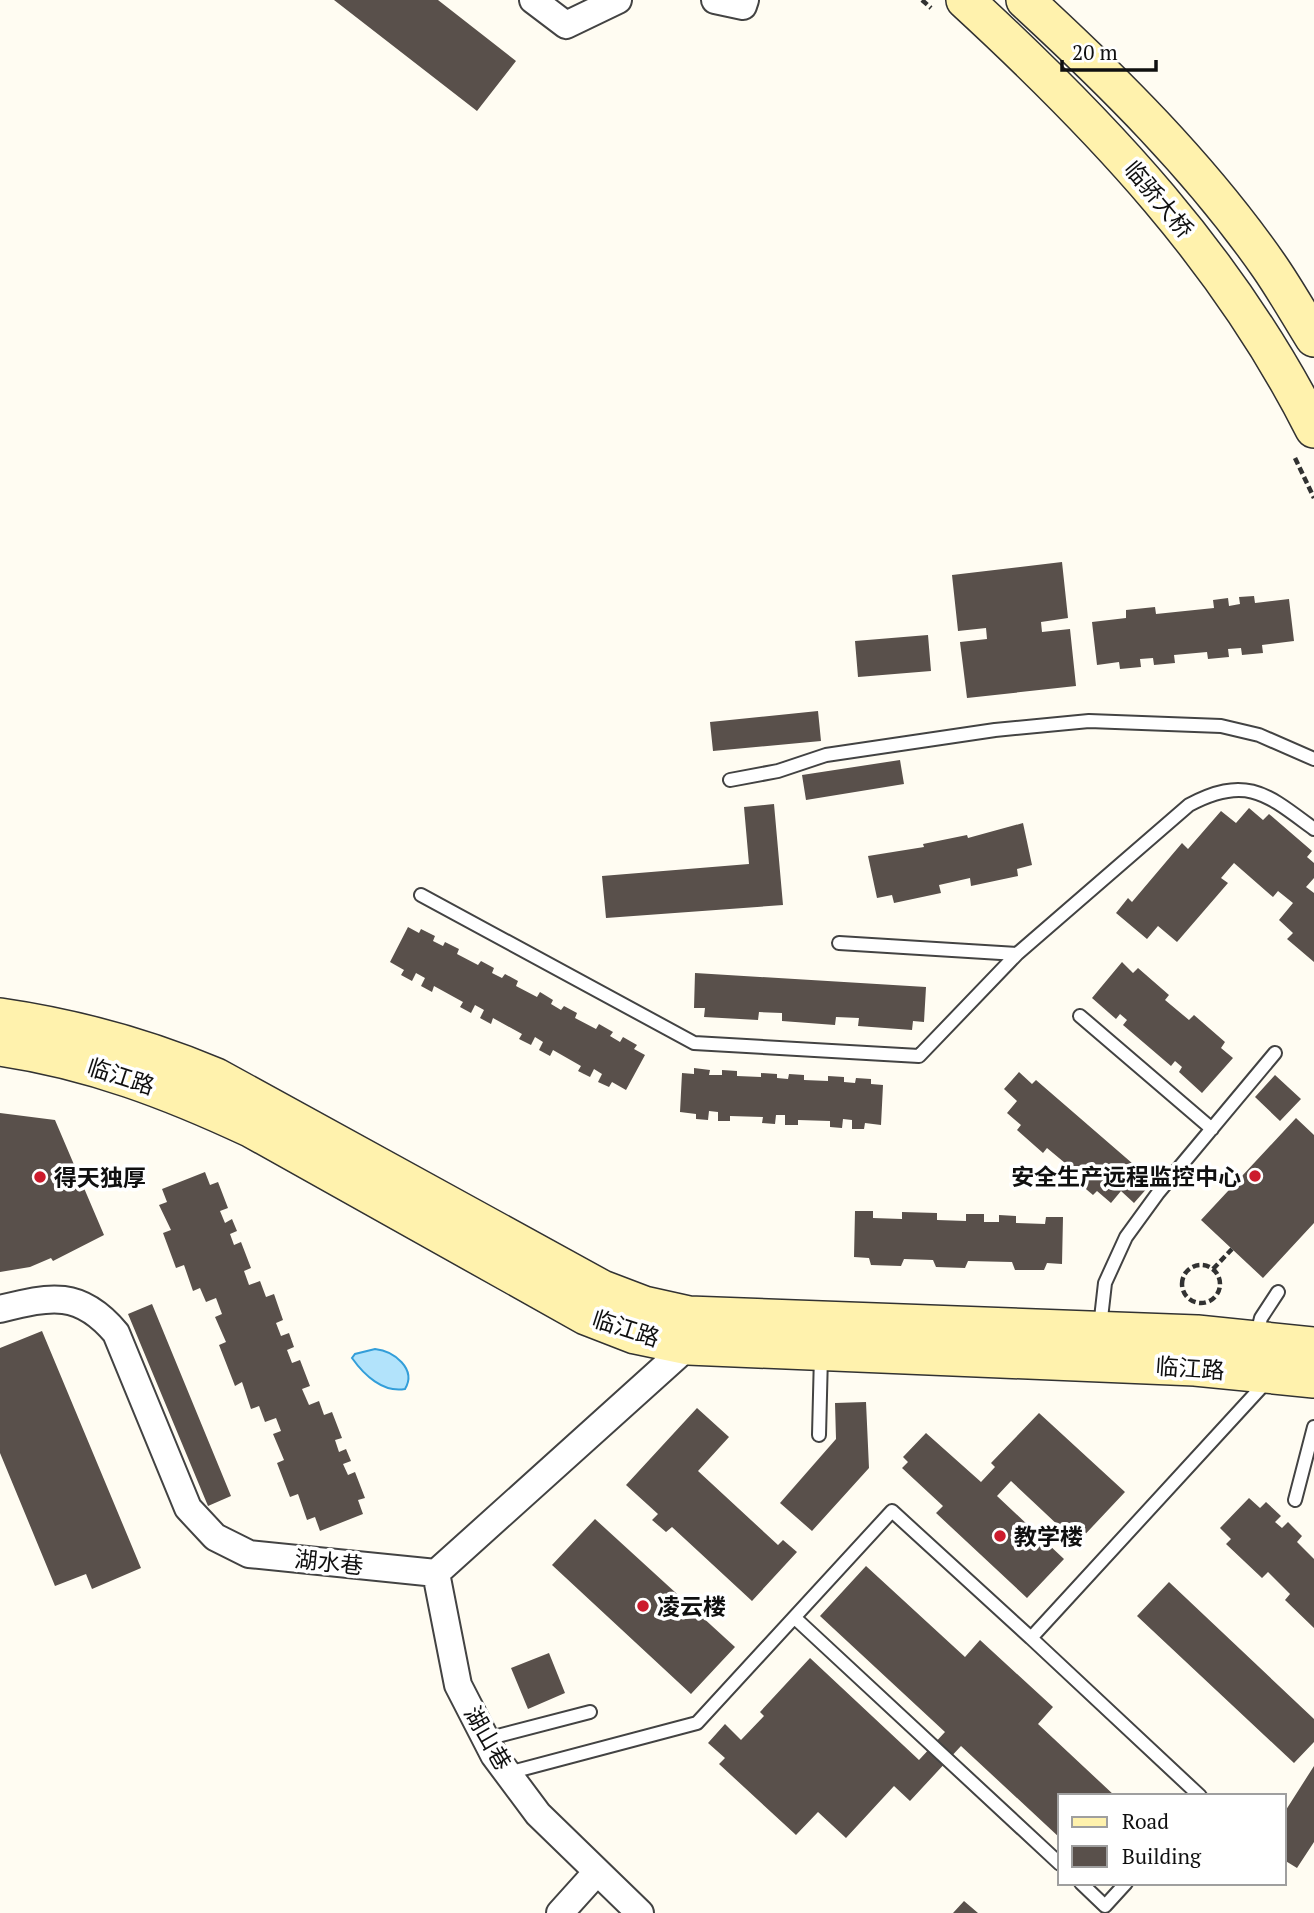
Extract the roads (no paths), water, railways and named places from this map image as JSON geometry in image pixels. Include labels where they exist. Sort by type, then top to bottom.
[{"type":"main road","name":"临骄大桥","points":[[1025,0],[1125,95],[1201,178],[1269,265],[1314,338]]},
{"type":"main road","name":"临骄大桥","points":[[953,9],[1095,125],[1168,207],[1235,292],[1293,387],[1302,439]]},
{"type":"main road","name":"临江路","points":[[0,1017],[55,1025],[111,1038],[216,1077],[602,1289],[644,1306],[688,1330],[821,1351],[1195,1367],[1258,1360],[1314,1346]]},
{"type":"main road","name":"临江路","points":[[0,1048],[48,1054],[102,1068],[204,1106],[253,1129],[586,1316],[635,1335],[688,1330],[1100,1331],[1258,1360],[1314,1379]]},
{"type":"street","points":[[533,0],[566,25],[618,0]]},
{"type":"street","points":[[715,0],[743,6],[745,0]]},
{"type":"street","name":"湖水巷","points":[[0,1309],[57,1298],[79,1302],[100,1314],[116,1333],[188,1508],[215,1537],[249,1554],[436,1573]]},
{"type":"street","points":[[436,1573],[688,1330]]},
{"type":"street","name":"湖山巷","points":[[436,1573],[458,1685],[486,1739],[538,1814],[640,1913]]},
{"type":"street","points":[[560,1913],[596,1873]]},
{"type":"lane","points":[[730,780],[778,771],[826,755],[995,730],[1089,721],[1221,726],[1259,735],[1314,759]]},
{"type":"lane","points":[[421,895],[694,1043],[919,1056],[1017,954],[1139,845],[1202,798],[1228,791],[1259,792],[1314,829]]},
{"type":"lane","points":[[839,943],[1017,954]]},
{"type":"lane","points":[[1080,1016],[1212,1129]]},
{"type":"lane","points":[[1100,1331],[1102,1298],[1110,1268],[1139,1218],[1187,1168],[1212,1129],[1275,1053]]},
{"type":"lane","points":[[1031,1638],[1258,1360],[1261,1318],[1278,1292]]},
{"type":"lane","points":[[819,1435],[821,1351]]},
{"type":"lane","points":[[1295,1500],[1314,1427]]},
{"type":"lane","points":[[508,1773],[697,1723],[892,1511],[1198,1794]]},
{"type":"lane","points":[[795,1618],[1058,1862]]},
{"type":"lane","points":[[486,1739],[590,1712]]},
{"type":"lane","points":[[1083,1885],[1105,1906],[1124,1885]]},
{"type":"water","points":[[375,1349],[389,1353],[402,1362],[408,1375],[405,1389],[389,1388],[375,1381],[362,1371],[352,1358],[355,1354]]},
{"type":"place","name":"安全生产远程监控中心","points":[[1255,1176]]},
{"type":"place","name":"得天独厚","points":[[40,1177]]},
{"type":"place","name":"教学楼","points":[[1000,1536]]},
{"type":"place","name":"凌云楼","points":[[643,1606]]}]
